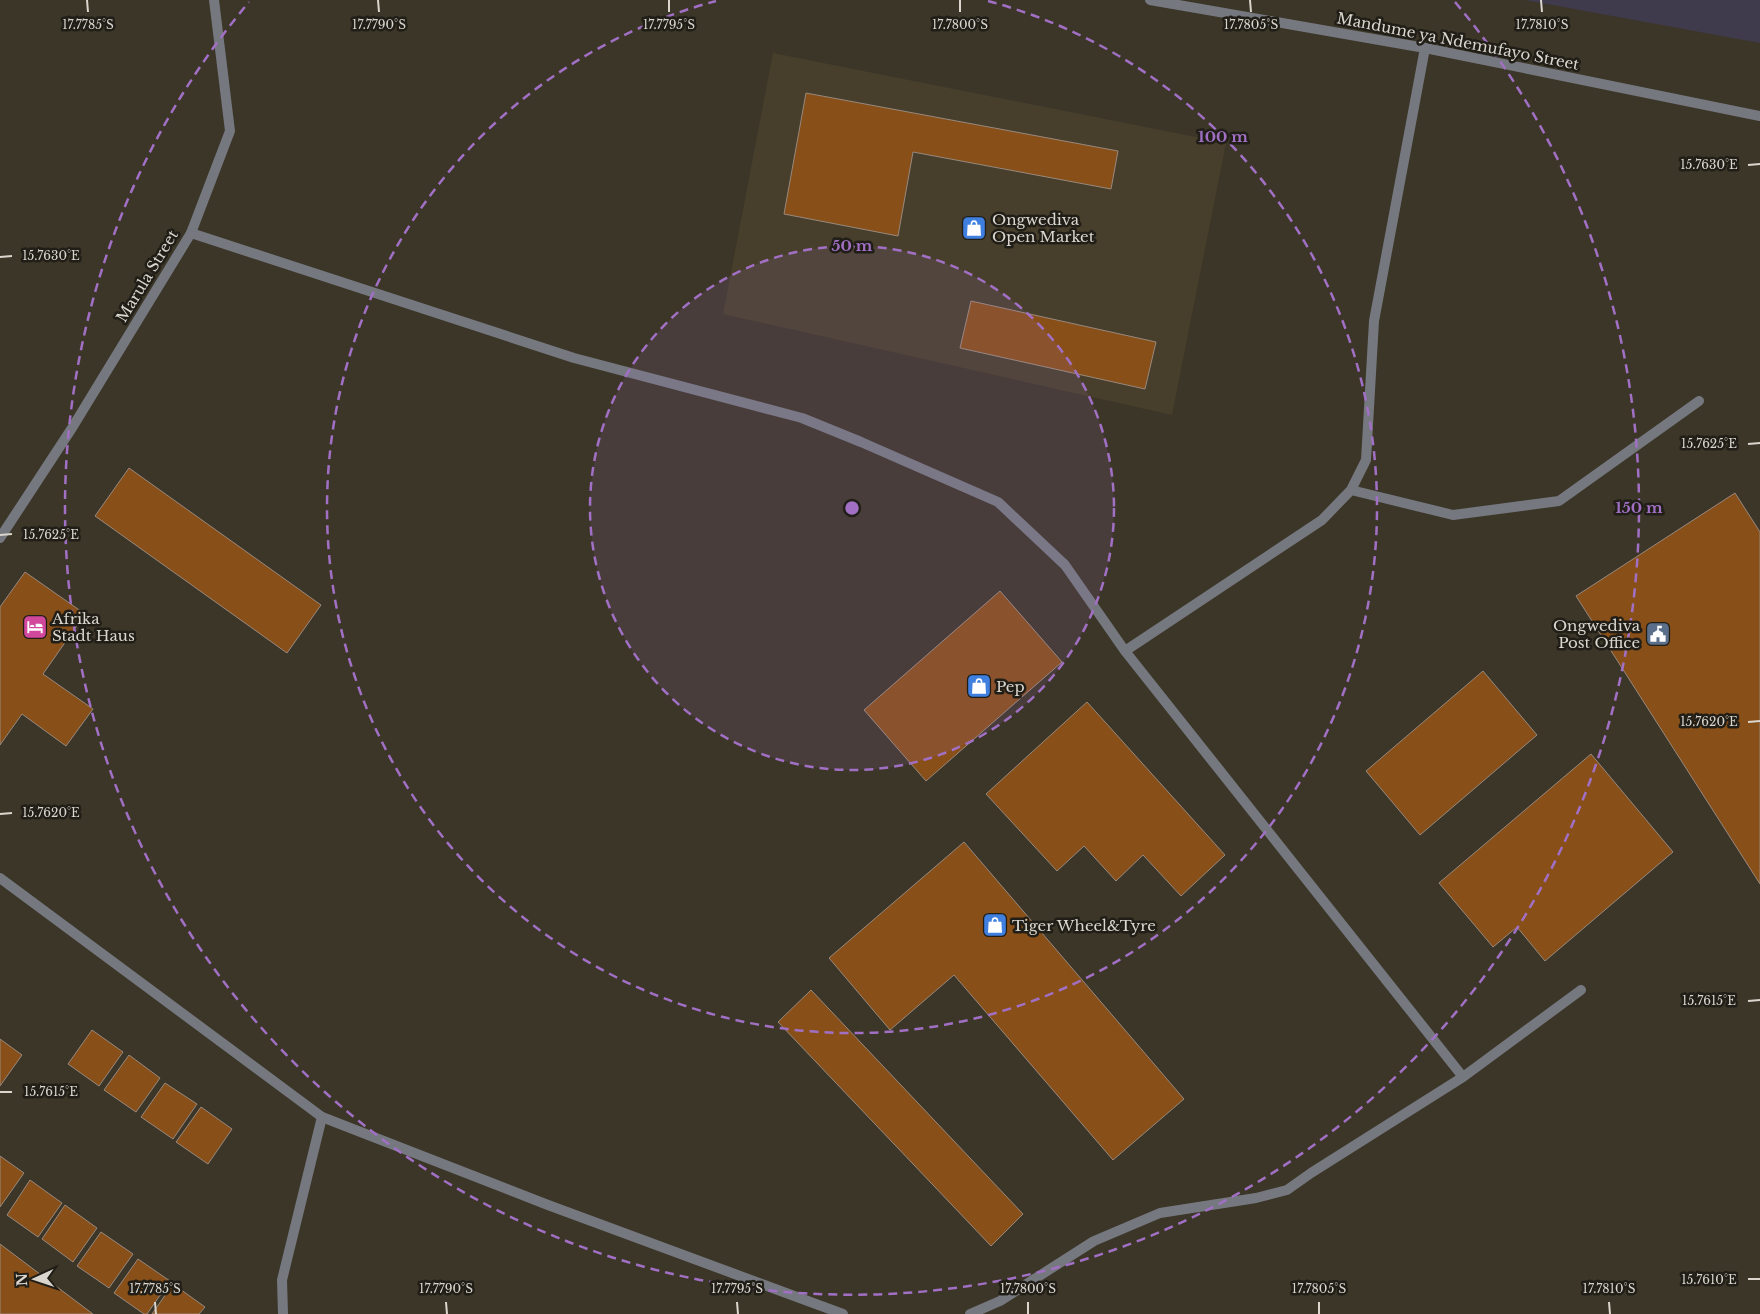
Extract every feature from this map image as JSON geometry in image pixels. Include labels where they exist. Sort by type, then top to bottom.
[{"type":"street","name":"Marula Street","points":[[0,538],[72,428],[191,233],[230,131],[214,0]]},
{"type":"street","name":"Mandume ya Ndemufayo Street","points":[[1150,0],[1425,48],[1760,116]]},
{"type":"street","points":[[1125,651],[1322,520],[1350,490],[1366,460],[1374,321],[1425,48]]},
{"type":"street","points":[[191,233],[574,358],[802,418],[998,502],[1065,565],[1125,651],[1463,1077]]},
{"type":"street","points":[[1350,490],[1453,515],[1559,501],[1700,401]]},
{"type":"street","points":[[0,878],[322,1117],[843,1314]]},
{"type":"street","points":[[970,1314],[1000,1301],[1094,1240],[1160,1213],[1256,1198],[1287,1190],[1463,1077],[1582,990]]},
{"type":"street","points":[[283,1314],[282,1280],[322,1117]]},
{"type":"shaded area","points":[[1525,0],[1760,0],[1760,43]]},
{"type":"shaded area","name":"Ongwediva Open Market","points":[[773,53],[1226,143],[1172,415],[723,314]]},
{"type":"building","points":[[806,93],[1118,151],[1111,189],[913,152],[898,236],[784,214]]},
{"type":"building","points":[[971,301],[1156,342],[1145,389],[960,348]]},
{"type":"building","points":[[129,468],[321,605],[287,653],[95,516]]},
{"type":"building","points":[[1735,493],[1760,532],[1760,884],[1576,596]]},
{"type":"building","points":[[25,572],[85,614],[43,674],[93,709],[66,746],[22,714],[0,745],[0,607]]},
{"type":"building","points":[[1000,591],[1062,662],[926,781],[864,710]]},
{"type":"building","points":[[1483,671],[1537,735],[1420,835],[1366,771]]},
{"type":"building","points":[[1087,702],[1225,855],[1181,896],[1143,855],[1116,881],[1084,846],[1057,871],[986,794]]},
{"type":"building","points":[[1591,754],[1673,852],[1545,961],[1517,927],[1493,947],[1439,883]]},
{"type":"building","points":[[964,842],[1184,1099],[1113,1160],[954,975],[890,1030],[829,958]]},
{"type":"building","points":[[811,990],[1023,1214],[991,1246],[778,1022]]},
{"type":"building","points":[[92,1030],[123,1052],[99,1086],[68,1064]]},
{"type":"building","points":[[0,1039],[22,1055],[0,1086]]},
{"type":"building","points":[[129,1055],[160,1078],[136,1112],[104,1090]]},
{"type":"building","points":[[165,1083],[197,1104],[173,1139],[141,1117]]},
{"type":"building","points":[[201,1107],[232,1129],[208,1164],[176,1142]]},
{"type":"building","points":[[0,1156],[24,1173],[0,1207]]},
{"type":"building","points":[[30,1180],[62,1203],[38,1237],[7,1215]]},
{"type":"building","points":[[65,1205],[97,1228],[73,1262],[42,1239]]},
{"type":"building","points":[[101,1232],[133,1254],[109,1288],[77,1266]]},
{"type":"building","points":[[0,1244],[93,1314],[0,1314]]},
{"type":"building","points":[[138,1259],[170,1281],[147,1314],[144,1314],[114,1293]]},
{"type":"building","points":[[173,1284],[205,1307],[199,1314],[152,1314]]},
{"type":"place","name":"Ongwediva Open Market","points":[[974,228]]},
{"type":"place","name":"Afrika Stadt Haus","points":[[35,627]]},
{"type":"place","name":"Ongwediva Post Office","points":[[1658,634]]},
{"type":"place","name":"Pep","points":[[979,686]]},
{"type":"place","name":"Tiger Wheel&Tyre","points":[[995,925]]}]
